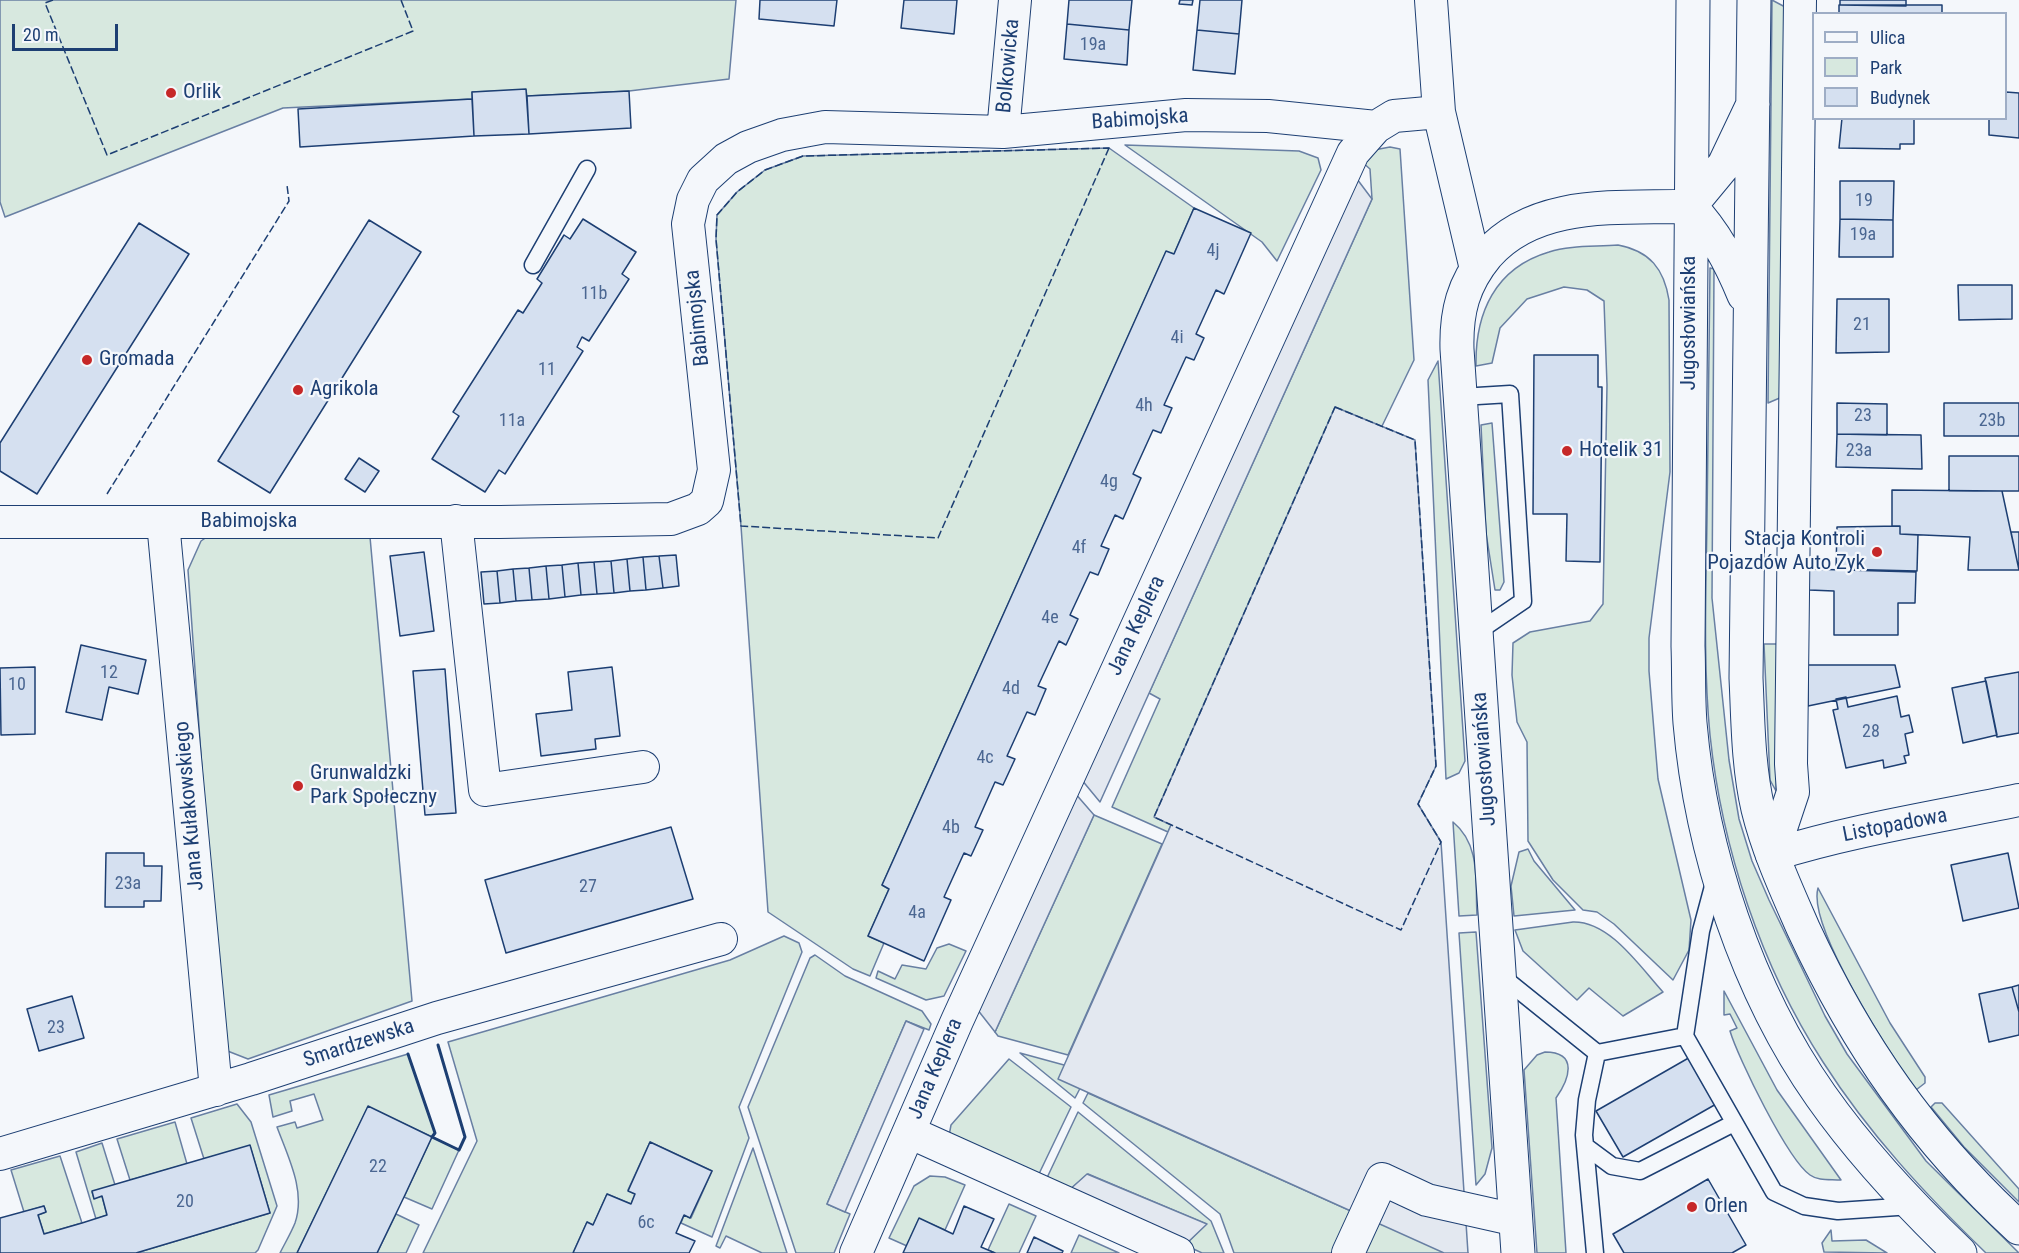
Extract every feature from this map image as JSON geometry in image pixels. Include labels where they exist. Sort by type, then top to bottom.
[{"type":"street","name":"Bolkowicka","points":[[1003,132],[1015,0]]},
{"type":"street","points":[[1431,0],[1439,112],[1476,269]]},
{"type":"street","name":"Jugosłowiańska","points":[[1693,0],[1688,646],[1690,721],[1705,823],[1735,927],[1790,1045],[1820,1095],[1847,1131],[1912,1206],[1960,1253]]},
{"type":"street","name":"Jugosłowiańska","points":[[1754,0],[1746,678],[1750,758],[1758,808],[1772,855],[1832,990],[1884,1075],[1939,1146],[1991,1202],[2019,1228]]},
{"type":"street","points":[[1772,855],[1793,792],[1791,764],[1800,0]]},
{"type":"street","name":"Jugosłowiańska","points":[[1518,1253],[1461,397],[1458,309],[1467,284],[1476,269],[1508,236],[1544,218],[1583,211],[1690,206],[1724,165],[1753,104]]},
{"type":"street","name":"Babimojska","points":[[0,522],[670,519],[698,509],[707,501],[714,470],[688,224],[693,200],[703,180],[726,159],[748,147],[782,135],[825,127],[1003,132],[1186,115],[1268,116],[1376,127],[1394,116],[1439,112]]},
{"type":"street","name":"Jana Keplera","points":[[856,1253],[957,1022],[1353,153],[1376,127]]},
{"type":"street","name":"Jugosłowiańska","points":[[1690,206],[1710,228],[1728,255],[1749,308]]},
{"type":"street","points":[[456,521],[485,790],[643,767]]},
{"type":"street","name":"Jana Kułakowskiego","points":[[163,522],[216,1090]]},
{"type":"street","name":"Listopadowa","points":[[1772,855],[1822,840],[1851,836],[2019,800]]},
{"type":"street","name":"Smardzewska","points":[[0,1154],[216,1090],[437,1018],[721,939]]},
{"type":"street","name":"Jana Keplera","points":[[909,1132],[1178,1253]]},
{"type":"street","points":[[1348,1253],[1382,1179],[1427,1200],[1516,1221]]},
{"type":"lane","points":[[533,265],[587,169]]},
{"type":"lane","points":[[1461,397],[1510,394],[1523,601],[1476,633]]},
{"type":"lane","points":[[1718,870],[1701,931],[1685,1036],[1734,1123],[1774,1192],[1804,1206],[1838,1211],[1912,1206]]},
{"type":"lane","points":[[1499,975],[1597,1053],[1685,1036]]},
{"type":"lane","points":[[1595,1253],[1585,1146],[1587,1100],[1597,1053]]},
{"type":"lane","points":[[1585,1146],[1612,1166],[1640,1171],[1734,1123]]},
{"type":"green space","points":[[0,0],[736,0],[729,79],[629,91],[527,96],[526,90],[472,92],[472,99],[283,108],[5,217],[0,202]]},
{"type":"green space","points":[[1772,0],[1787,8],[1782,397],[1768,403]]},
{"type":"green space","points":[[1125,145],[1299,151],[1318,158],[1321,170],[1277,261],[1262,242]]},
{"type":"green space","points":[[1390,147],[1400,149],[1414,360],[1368,455],[1341,443],[1168,832],[1112,807],[1160,699],[1149,693],[1372,199],[1370,169],[1361,161],[1374,150]]},
{"type":"green space","points":[[1109,148],[1194,208],[1174,254],[1166,252],[882,885],[889,889],[868,936],[884,943],[870,976],[853,969],[768,912],[741,526],[716,239],[717,215],[737,192],[765,170],[803,156]]},
{"type":"green space","points":[[1618,245],[1639,252],[1654,263],[1663,279],[1669,300],[1670,472],[1649,638],[1649,671],[1658,779],[1691,920],[1689,950],[1673,980],[1614,924],[1597,912],[1583,910],[1553,880],[1528,841],[1527,742],[1517,722],[1512,675],[1513,643],[1530,632],[1590,621],[1603,604],[1607,385],[1604,301],[1587,290],[1564,287],[1527,299],[1500,328],[1492,363],[1476,366],[1479,328],[1484,311],[1502,281],[1515,269],[1530,259],[1557,250]]},
{"type":"green space","points":[[1710,268],[1714,269],[1712,598],[1729,760],[1739,819],[1752,861],[1825,1016],[1847,1054],[1926,1161],[2019,1253],[1986,1253],[1920,1186],[1859,1114],[1801,1025],[1763,946],[1748,905],[1724,821],[1710,735],[1706,682]]},
{"type":"green space","points":[[1438,361],[1465,761],[1459,773],[1446,779],[1428,380]]},
{"type":"green space","points":[[1492,423],[1504,582],[1500,590],[1495,590],[1486,533],[1481,425]]},
{"type":"green space","name":"Grunwaldzki Park Społeczny","points":[[220,528],[370,537],[412,1001],[248,1059],[225,1050],[220,1025],[188,570],[201,541]]},
{"type":"green space","points":[[1764,644],[1781,644],[1776,791],[1770,780]]},
{"type":"green space","points":[[1094,815],[1162,844],[1068,1055],[998,1036],[995,1032]]},
{"type":"green space","points":[[1453,822],[1468,841],[1475,864],[1477,915],[1459,916]]},
{"type":"green space","points":[[1528,849],[1534,861],[1575,910],[1514,916],[1511,886],[1519,852]]},
{"type":"green space","points":[[1818,888],[1890,1023],[1925,1077],[1925,1083],[1916,1090],[1871,1021],[1838,960],[1825,931],[1818,906]]},
{"type":"green space","points":[[1573,922],[1587,924],[1612,937],[1663,992],[1623,1016],[1589,988],[1577,1000],[1523,951],[1515,930]]},
{"type":"green space","points":[[1476,932],[1492,1148],[1485,1174],[1476,1185],[1459,933]]},
{"type":"green space","points":[[784,936],[799,943],[802,952],[739,1107],[749,1138],[712,1237],[681,1223],[684,1215],[691,1218],[712,1171],[650,1142],[628,1190],[635,1194],[631,1204],[607,1194],[593,1225],[587,1222],[573,1253],[423,1253],[477,1141],[448,1042],[730,960]]},
{"type":"green space","points":[[949,944],[966,951],[944,996],[926,1000],[876,978],[878,971],[895,979],[902,965],[926,969],[937,948]]},
{"type":"green space","points":[[815,955],[845,976],[922,1011],[931,1024],[929,1030],[906,1021],[827,1204],[850,1214],[834,1253],[796,1253],[748,1107],[810,958]]},
{"type":"green space","points":[[1724,991],[1777,1090],[1841,1180],[1813,1177],[1789,1150],[1765,1108],[1735,1044],[1730,1031],[1737,1028],[1730,1014],[1724,1015]]},
{"type":"green space","points":[[1545,1052],[1556,1053],[1563,1057],[1568,1068],[1565,1083],[1556,1098],[1566,1253],[1537,1253],[1524,1070],[1537,1055]]},
{"type":"green space","points":[[1020,1053],[1064,1065],[1087,1075],[1075,1098]]},
{"type":"green space","points":[[408,1054],[435,1133],[432,1137],[368,1107],[297,1253],[280,1253],[295,1223],[298,1199],[294,1174],[277,1127],[295,1122],[297,1128],[323,1120],[314,1094],[290,1101],[292,1111],[273,1117],[269,1095]]},
{"type":"green space","points":[[1009,1059],[1071,1107],[1037,1178],[949,1136],[951,1125]]},
{"type":"green space","points":[[1088,1093],[1351,1211],[1332,1253],[1234,1253],[1220,1214],[1083,1103]]},
{"type":"green space","points":[[1935,1103],[1942,1103],[2019,1189],[2019,1202],[1964,1147],[1931,1107]]},
{"type":"green space","points":[[237,1104],[251,1122],[277,1206],[258,1250],[255,1253],[136,1253],[270,1213],[250,1146],[204,1159],[191,1118]]},
{"type":"green space","points":[[1078,1112],[1211,1221],[1224,1253],[1202,1253],[1185,1245],[1206,1224],[1088,1174],[1067,1192],[1045,1182]]},
{"type":"green space","points":[[175,1122],[187,1164],[130,1180],[117,1139]]},
{"type":"green space","points":[[432,1137],[459,1150],[432,1209],[404,1197]]},
{"type":"green space","points":[[102,1143],[115,1185],[92,1192],[94,1198],[102,1196],[107,1215],[96,1219],[76,1152]]},
{"type":"green space","points":[[753,1148],[787,1253],[762,1253],[726,1236],[720,1248],[716,1246]]},
{"type":"green space","points":[[60,1156],[82,1223],[44,1234],[38,1215],[46,1212],[44,1206],[24,1212],[11,1170]]},
{"type":"green space","points":[[930,1176],[945,1177],[965,1185],[945,1230],[919,1219],[907,1246],[889,1238],[914,1186]]},
{"type":"green space","points":[[1009,1204],[1036,1216],[1019,1253],[995,1253],[988,1250]]},
{"type":"green space","points":[[396,1214],[419,1225],[406,1253],[377,1253]]},
{"type":"green space","points":[[1374,1222],[1468,1253],[1360,1253]]},
{"type":"green space","points":[[1831,1230],[1832,1241],[1866,1240],[1887,1253],[1824,1252],[1822,1243]]},
{"type":"green space","points":[[1079,1235],[1119,1253],[1071,1253]]},
{"type":"shaded area","points":[[1354,175],[1372,199],[1100,802],[1081,779]]},
{"type":"shaded area","points":[[1335,407],[1415,440],[1436,766],[1418,804],[1441,842],[1468,1253],[1444,1253],[1058,1079],[1171,825],[1154,817]]},
{"type":"shaded area","points":[[1074,792],[1094,815],[995,1032],[977,1009]]},
{"type":"shaded area","points":[[906,1021],[924,1029],[845,1212],[827,1204]]},
{"type":"shaded area","points":[[1087,1174],[1207,1224],[1185,1245],[1067,1192]]},
{"type":"building","points":[[760,0],[837,0],[834,26],[759,19]]},
{"type":"building","points":[[904,0],[957,0],[954,34],[901,28]]},
{"type":"building","points":[[1069,0],[1132,0],[1129,30],[1067,24]]},
{"type":"building","points":[[1180,0],[1193,0],[1192,5],[1179,4]]},
{"type":"building","points":[[1200,0],[1242,0],[1239,34],[1197,30]]},
{"type":"building","points":[[1840,0],[1906,0],[1906,6],[1840,5]]},
{"type":"building","points":[[1839,5],[1942,5],[1942,12],[1839,12]]},
{"type":"building","points":[[1067,24],[1129,30],[1127,65],[1064,59]]},
{"type":"building","points":[[1197,30],[1239,34],[1235,74],[1193,70]]},
{"type":"building","points":[[526,89],[529,134],[474,136],[472,92]]},
{"type":"building","points":[[629,91],[631,128],[529,134],[527,96]]},
{"type":"building","points":[[2007,92],[2019,93],[2019,138],[1989,135],[1989,120],[2007,120]]},
{"type":"building","points":[[472,99],[474,136],[300,147],[298,109]]},
{"type":"building","points":[[1842,120],[1914,120],[1914,144],[1900,144],[1900,149],[1839,148]]},
{"type":"building","points":[[1840,181],[1894,181],[1893,220],[1840,219]]},
{"type":"building","points":[[1194,208],[1251,233],[1224,294],[1216,290],[1196,334],[1204,338],[1194,360],[1186,357],[1164,405],[1172,408],[1161,433],[1153,430],[1133,474],[1141,478],[1123,519],[1115,515],[1101,546],[1109,549],[1098,575],[1090,572],[1070,615],[1078,619],[1066,645],[1059,641],[1038,686],[1046,689],[1035,715],[1027,712],[1007,756],[1015,759],[1003,785],[995,782],[975,827],[983,830],[971,856],[964,853],[944,897],[951,900],[924,961],[868,936],[889,889],[882,885],[1166,251],[1174,254]]},
{"type":"building","points":[[583,219],[636,252],[622,274],[629,279],[589,341],[582,337],[577,347],[583,351],[505,474],[499,470],[485,492],[432,459],[459,416],[453,412],[518,310],[523,313],[542,283],[537,279],[564,235],[570,239]]},
{"type":"building","points":[[1840,219],[1893,220],[1893,257],[1839,257]]},
{"type":"building","name":"Agrikola","points":[[369,220],[421,252],[270,493],[218,461]]},
{"type":"building","name":"Gromada","points":[[139,223],[189,254],[37,494],[0,471],[0,443]]},
{"type":"building","points":[[1958,285],[2012,285],[2012,319],[1959,320]]},
{"type":"building","points":[[1837,299],[1889,299],[1889,352],[1836,353]]},
{"type":"building","name":"Hotelik 31","points":[[1534,355],[1598,355],[1598,387],[1602,387],[1600,562],[1566,561],[1567,514],[1533,514]]},
{"type":"building","points":[[1837,403],[1887,404],[1887,435],[1837,434]]},
{"type":"building","points":[[1944,403],[2019,403],[2019,436],[1944,436]]},
{"type":"building","points":[[1837,434],[1921,435],[1922,469],[1836,467]]},
{"type":"building","points":[[1949,456],[2019,456],[2019,491],[1949,491]]},
{"type":"building","points":[[359,458],[379,471],[365,492],[345,479]]},
{"type":"building","points":[[1892,490],[2002,491],[2019,570],[1968,570],[1970,537],[1900,534],[1900,526],[1892,526]]},
{"type":"building","name":"Stacja Kontroli Pojazdów Auto Zyk","points":[[1900,526],[1900,534],[1918,535],[1917,571],[1836,569],[1837,527]]},
{"type":"building","points":[[2011,532],[2019,532],[2019,570]]},
{"type":"building","points":[[424,552],[434,631],[400,636],[390,556]]},
{"type":"building","points":[[676,555],[679,586],[663,588],[659,556]]},
{"type":"building","points":[[659,556],[663,588],[646,590],[643,557]]},
{"type":"building","points":[[643,557],[646,590],[630,591],[627,559]]},
{"type":"building","points":[[627,559],[630,591],[614,593],[611,561]]},
{"type":"building","points":[[611,561],[614,593],[597,594],[594,562]]},
{"type":"building","points":[[594,562],[597,594],[581,595],[578,563]]},
{"type":"building","points":[[578,563],[581,595],[565,597],[562,565]]},
{"type":"building","points":[[562,565],[565,597],[549,599],[546,566]]},
{"type":"building","points":[[546,566],[549,599],[532,600],[529,568]]},
{"type":"building","points":[[529,568],[532,600],[516,601],[513,569]]},
{"type":"building","points":[[513,569],[516,601],[500,603],[497,571]]},
{"type":"building","points":[[1809,569],[1916,572],[1915,603],[1898,603],[1898,635],[1834,635],[1834,591],[1809,590]]},
{"type":"building","points":[[497,571],[500,603],[484,604],[481,572]]},
{"type":"building","points":[[81,645],[146,660],[138,694],[109,687],[102,720],[66,712]]},
{"type":"building","points":[[1808,665],[1895,665],[1900,687],[1808,706]]},
{"type":"building","points":[[35,667],[35,734],[1,735],[0,668]]},
{"type":"building","points":[[612,667],[620,736],[595,739],[596,749],[541,756],[536,714],[572,710],[568,672]]},
{"type":"building","points":[[445,669],[456,813],[425,815],[413,671]]},
{"type":"building","points":[[2019,672],[2019,733],[1997,737],[1985,678]]},
{"type":"building","points":[[1986,681],[1997,735],[1963,743],[1952,688]]},
{"type":"building","points":[[1897,696],[1901,717],[1909,715],[1913,732],[1905,734],[1909,755],[1904,756],[1906,763],[1884,768],[1883,760],[1846,768],[1833,710],[1838,709],[1836,699],[1846,697],[1848,707]]},
{"type":"building","points":[[671,827],[693,899],[506,953],[485,880]]},
{"type":"building","points":[[106,853],[144,853],[144,866],[162,866],[161,901],[144,901],[144,907],[105,907]]},
{"type":"building","points":[[2008,853],[2019,908],[1963,921],[1951,865]]},
{"type":"building","points":[[2019,985],[2019,1012],[2012,987]]},
{"type":"building","points":[[2012,987],[2019,1012],[2019,1035],[1989,1042],[1979,994]]},
{"type":"building","points":[[72,996],[84,1038],[39,1051],[27,1009]]},
{"type":"building","points":[[1699,1052],[1725,1099],[1623,1157],[1596,1111]]},
{"type":"building","points":[[368,1106],[432,1137],[377,1253],[297,1253]]},
{"type":"building","points":[[650,1142],[712,1171],[690,1218],[684,1215],[676,1233],[695,1241],[689,1253],[573,1253],[587,1222],[593,1225],[607,1194],[631,1204],[635,1194],[628,1191]]},
{"type":"building","points":[[250,1145],[270,1213],[136,1253],[0,1253],[0,1218],[44,1206],[46,1212],[38,1215],[44,1234],[82,1223],[107,1215],[102,1196],[94,1199],[92,1191]]},
{"type":"building","name":"Orlen","points":[[1708,1179],[1746,1245],[1732,1253],[1624,1253],[1613,1234]]},
{"type":"building","points":[[964,1206],[994,1219],[981,1247],[995,1253],[903,1253],[919,1218],[953,1234]]},
{"type":"building","points":[[1034,1237],[1063,1251],[1062,1253],[1027,1253]]},
{"type":"fence","points":[[53,0],[45,3],[107,155],[413,31],[401,0]]},
{"type":"fence","points":[[1109,148],[938,538],[741,526],[716,239],[717,215],[737,192],[765,170],[803,156],[1109,148]]},
{"type":"fence","points":[[107,494],[289,201],[287,185]]},
{"type":"fence","points":[[1335,407],[1415,440],[1436,766],[1418,804],[1441,842],[1401,930],[1154,817],[1335,407]]},
{"type":"wall","points":[[408,1054],[435,1133],[432,1137],[459,1150],[465,1137],[438,1045]]},
{"type":"place","name":"Orlik","points":[[171,93]]},
{"type":"place","name":"Gromada","points":[[87,360]]},
{"type":"place","name":"Agrikola","points":[[298,390]]},
{"type":"place","name":"Hotelik 31","points":[[1567,451]]},
{"type":"place","name":"Stacja Kontroli Pojazdów Auto Zyk","points":[[1877,552]]},
{"type":"place","name":"Grunwaldzki Park Społeczny","points":[[298,786]]},
{"type":"place","name":"Orlen","points":[[1692,1207]]}]
